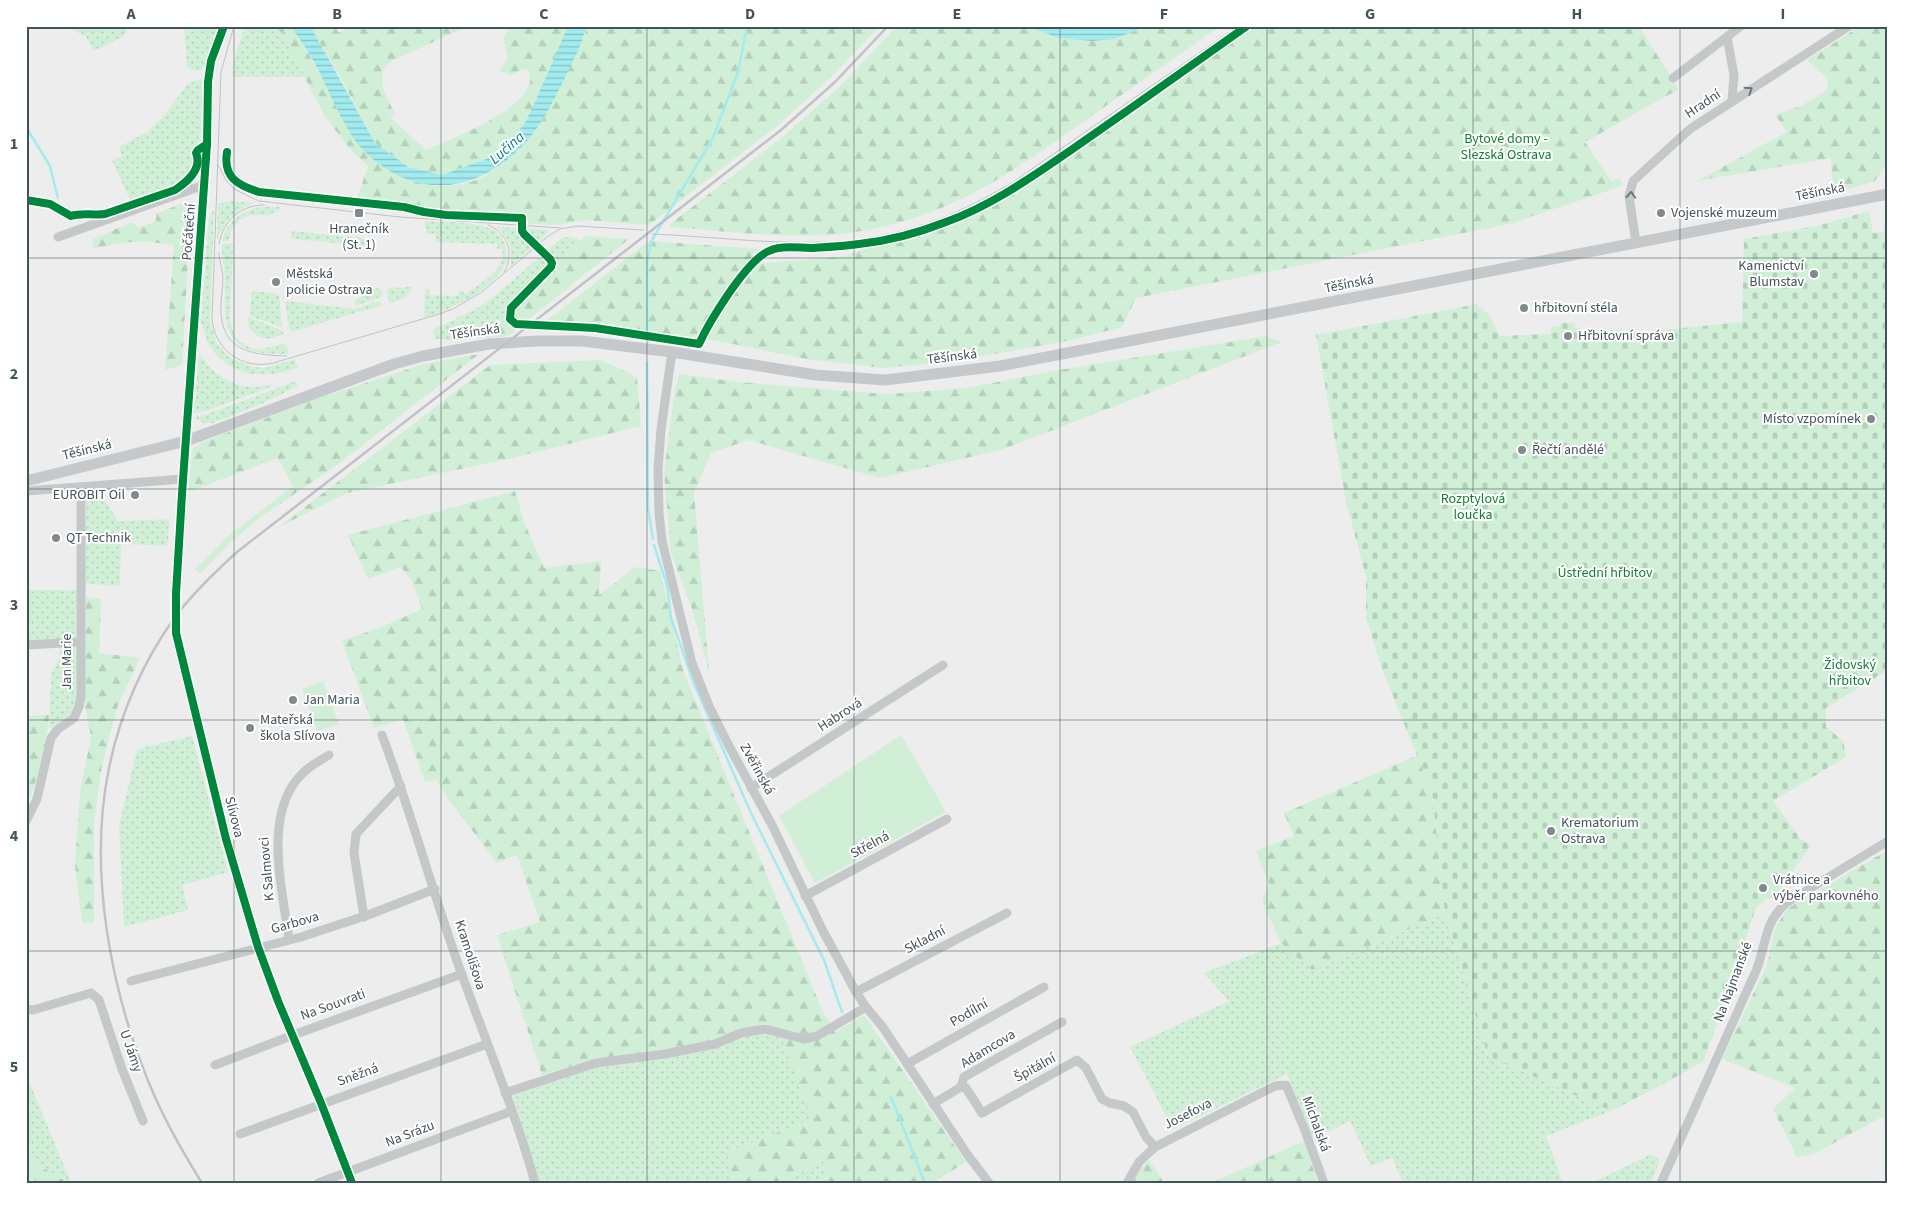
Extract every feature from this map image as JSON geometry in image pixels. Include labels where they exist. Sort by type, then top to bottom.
[{"type":"main road","name":"Těšínská","points":[[26,481],[186,441],[394,364],[489,344],[582,341],[672,352],[816,374],[885,380],[1000,366],[1888,194]]},
{"type":"street","name":"Počáteční","points":[[186,441],[207,144],[209,76],[211,61],[224,26]]},
{"type":"street","points":[[1673,78],[1741,26]]},
{"type":"street","name":"Hradní","points":[[1636,243],[1629,196],[1633,181],[1690,129],[1849,26]]},
{"type":"street","points":[[1727,37],[1734,75],[1732,101]]},
{"type":"street","points":[[58,237],[204,185]]},
{"type":"street","name":"Zvěřinská","points":[[672,352],[658,470],[662,541],[692,663],[709,706],[772,825],[805,896],[856,992],[882,1026],[967,1154],[989,1183]]},
{"type":"street","name":"Slívova","points":[[186,441],[176,602],[178,644],[226,839],[258,947],[352,1183]]},
{"type":"street","points":[[26,491],[183,479]]},
{"type":"street","name":"Jan Marie","points":[[26,821],[37,799],[51,738],[58,729],[74,718],[79,707],[81,487]]},
{"type":"street","points":[[26,645],[81,642]]},
{"type":"street","name":"Habrová","points":[[751,788],[943,665]]},
{"type":"street","name":"Kramolišova","points":[[382,735],[401,786],[462,974],[512,1111],[535,1183]]},
{"type":"street","name":"K Salmovci","points":[[289,940],[277,842],[278,823],[284,803],[293,784],[304,772],[329,755]]},
{"type":"street","points":[[364,917],[354,853],[356,834],[401,786]]},
{"type":"street","name":"Střelná","points":[[805,896],[948,819]]},
{"type":"street","name":"Na Najmanské","points":[[1661,1183],[1750,984],[1760,959],[1766,934],[1777,912],[1786,903],[1888,841]]},
{"type":"street","name":"Garbova","points":[[131,981],[289,940],[364,917],[434,889]]},
{"type":"street","name":"Skladní","points":[[856,992],[1007,913]]},
{"type":"street","name":"Na Souvrati","points":[[215,1065],[292,1035],[462,974]]},
{"type":"street","name":"Podílní","points":[[908,1064],[1044,987]]},
{"type":"street","name":"U Jámy","points":[[26,1009],[33,1010],[91,993],[99,1000],[122,1069],[143,1121]]},
{"type":"street","points":[[505,1093],[596,1063],[665,1054],[716,1044],[741,1033],[764,1029],[804,1039],[817,1036],[866,1007]]},
{"type":"street","name":"Adamcova","points":[[934,1104],[961,1087],[964,1077],[1062,1022]]},
{"type":"street","name":"Sněžná","points":[[240,1134],[487,1044]]},
{"type":"street","name":"Špitální","points":[[961,1087],[966,1088],[982,1113],[1077,1060],[1086,1068],[1102,1098],[1110,1103],[1124,1106],[1133,1112],[1146,1137],[1155,1147]]},
{"type":"street","name":"Michalská","points":[[1275,1086],[1286,1085],[1324,1183]]},
{"type":"street","name":"Josefova","points":[[1127,1183],[1139,1162],[1155,1147],[1275,1086]]},
{"type":"street","name":"Na Srázu","points":[[318,1183],[512,1111]]},
{"type":"green space","points":[[67,26],[129,26],[125,36],[93,51],[87,38]]},
{"type":"green space","points":[[184,26],[218,26],[206,65],[199,71],[192,70],[187,66]]},
{"type":"green space","points":[[245,26],[273,26],[282,33],[306,77],[233,77],[234,60]]},
{"type":"green space","points":[[273,26],[290,26],[299,36],[355,140],[367,153],[380,164],[411,180],[428,185],[445,186],[462,184],[487,175],[510,158],[535,132],[585,33],[586,26],[880,26],[830,78],[777,126],[649,225],[584,220],[560,225],[530,224],[523,216],[444,212],[356,201],[368,166],[350,149],[324,115],[282,33]]},
{"type":"green space","points":[[310,26],[334,26],[339,33],[349,26],[468,26],[392,61],[383,69],[383,87],[395,114],[390,117],[426,150],[492,119],[509,108],[523,95],[530,83],[528,70],[523,69],[511,75],[499,71],[508,58],[503,38],[511,26],[568,26],[526,121],[516,134],[492,157],[442,175],[408,167],[375,143]]},
{"type":"green space","points":[[897,26],[1027,26],[1059,38],[1092,41],[1115,39],[1139,29],[1156,26],[1220,26],[1016,168],[965,197],[908,220],[852,232],[800,236],[671,227],[669,225],[785,135],[839,87]]},
{"type":"green space","name":"Bytové domy - Slezská Ostrava","points":[[1247,26],[1639,26],[1679,90],[1585,142],[1611,181],[1620,178],[1622,186],[1509,224],[1136,298],[1122,327],[1072,340],[949,362],[882,368],[807,359],[698,337],[537,328],[649,241],[760,249],[764,263],[841,257],[940,226],[973,212],[1052,163]]},
{"type":"green space","points":[[1860,26],[1888,26],[1888,161],[1875,181],[1833,194],[1831,158],[1697,181],[1787,132],[1775,115],[1803,105],[1827,90],[1828,79],[1807,60]]},
{"type":"green space","points":[[202,78],[201,144],[194,151],[196,167],[184,181],[131,202],[112,161],[122,156],[119,147],[147,132],[162,118],[188,84]]},
{"type":"green space","points":[[231,201],[254,203],[235,213],[217,239],[218,204]]},
{"type":"green space","points":[[188,203],[191,208],[182,365],[165,370],[174,245],[134,242],[93,249],[93,239],[132,222],[138,228],[156,221],[156,214],[180,204]]},
{"type":"green space","points":[[261,207],[280,207],[281,209],[268,215],[250,215],[239,221],[232,229],[228,241],[222,241],[224,234],[236,218],[248,211]]},
{"type":"green space","points":[[214,209],[210,321],[217,343],[230,358],[252,367],[266,368],[295,359],[297,368],[275,374],[249,374],[229,366],[217,356],[208,344],[201,322],[209,218]]},
{"type":"green space","name":"Ústřední hřbitov","points":[[1869,211],[1873,233],[1884,232],[1885,224],[1888,224],[1888,670],[1826,708],[1826,727],[1843,741],[1846,757],[1773,801],[1801,839],[1811,845],[1774,898],[1766,899],[1756,908],[1704,1061],[1611,1111],[1488,1056],[1445,914],[1432,793],[1382,669],[1366,618],[1366,577],[1346,501],[1316,335],[1477,304],[1485,313],[1487,312],[1500,336],[1551,334],[1551,326],[1560,326],[1560,323],[1574,323],[1575,328],[1580,328],[1580,334],[1622,329],[1623,334],[1742,322],[1744,239],[1817,226]]},
{"type":"green space","points":[[424,221],[468,223],[493,230],[500,235],[504,242],[506,261],[500,273],[478,293],[449,309],[424,318],[425,288],[430,290],[430,295],[458,296],[461,290],[465,294],[485,281],[496,270],[502,257],[502,249],[497,249],[497,244],[436,242],[435,234],[427,234]]},
{"type":"green space","points":[[497,227],[547,230],[548,233],[510,267],[511,255],[508,240]]},
{"type":"green space","points":[[292,231],[361,238],[370,242],[367,246],[293,239],[291,237]]},
{"type":"green space","points":[[585,236],[629,239],[508,336],[497,337],[492,330]]},
{"type":"green space","points":[[563,237],[575,238],[580,241],[492,330],[497,337],[435,339],[433,330],[485,304]]},
{"type":"green space","points":[[222,244],[233,244],[230,319],[234,335],[240,342],[253,349],[263,349],[285,343],[289,354],[262,353],[245,348],[236,342],[230,334],[225,313],[225,275]]},
{"type":"green space","points":[[412,287],[406,297],[389,303],[387,291],[389,288]]},
{"type":"green space","points":[[379,288],[382,291],[381,297],[355,306],[355,300],[361,297],[363,289]]},
{"type":"green space","points":[[254,291],[279,294],[282,327],[250,316],[251,294]]},
{"type":"green space","points":[[287,301],[355,309],[379,301],[383,305],[290,332],[285,303]]},
{"type":"green space","points":[[248,317],[281,330],[284,334],[268,339],[257,336],[249,327]]},
{"type":"green space","points":[[1266,336],[1282,342],[1001,450],[880,478],[748,440],[711,453],[694,492],[709,671],[692,609],[671,553],[664,474],[674,395],[679,374],[739,382],[886,394],[967,388],[1053,371]]},
{"type":"green space","points":[[199,354],[215,372],[236,384],[252,387],[275,385],[206,411],[194,413]]},
{"type":"green space","points":[[479,354],[340,463],[262,516],[233,540],[200,574],[195,569],[228,536],[293,486],[278,458],[188,492],[192,449],[200,443],[319,398],[424,364]]},
{"type":"green space","points":[[601,360],[637,377],[641,426],[508,459],[347,493],[279,527],[490,365]]},
{"type":"green space","points":[[296,381],[298,386],[261,404],[213,423],[203,423],[195,417],[205,415]]},
{"type":"green space","points":[[515,491],[524,522],[544,568],[601,561],[599,595],[635,567],[660,571],[684,673],[822,1010],[835,1032],[864,1015],[966,1162],[932,1183],[824,1183],[823,1160],[782,1183],[732,1183],[729,1152],[811,1119],[785,1045],[766,1023],[696,1045],[596,1059],[542,1075],[497,935],[540,922],[517,855],[497,863],[448,799],[436,779],[425,782],[403,719],[374,728],[342,641],[384,626],[422,609],[412,581],[401,567],[368,579],[348,535]]},
{"type":"green space","points":[[93,492],[101,495],[118,521],[169,519],[168,546],[121,544],[120,586],[85,584],[86,497]]},
{"type":"green space","points":[[26,590],[77,590],[76,639],[27,641]]},
{"type":"green space","points":[[86,597],[101,599],[99,653],[140,658],[117,708],[102,765],[94,821],[94,923],[82,923],[75,865],[80,792],[91,737],[85,706]]},
{"type":"green space","points":[[60,646],[77,646],[77,697],[72,712],[49,729],[51,675],[59,658]]},
{"type":"green space","points":[[323,681],[339,724],[317,731],[302,689]]},
{"type":"green space","points":[[49,715],[47,737],[41,762],[26,807],[26,716]]},
{"type":"green space","points":[[901,735],[946,812],[815,883],[779,816]]},
{"type":"green space","points":[[192,736],[228,872],[182,885],[188,910],[124,927],[119,826],[137,749]]},
{"type":"green space","points":[[1418,755],[1432,793],[1445,914],[1312,970],[1281,943],[1262,901],[1269,884],[1256,851],[1294,836],[1284,813]]},
{"type":"green space","points":[[1888,850],[1888,1127],[1882,1117],[1814,1154],[1797,1157],[1773,1109],[1795,1088],[1722,1059],[1767,965],[1775,928],[1788,908]]},
{"type":"green space","points":[[1445,914],[1488,1056],[1611,1111],[1546,1136],[1563,1183],[1403,1183],[1392,1158],[1371,1166],[1350,1121],[1313,1139],[1287,1074],[1173,1129],[1130,1047],[1229,1001],[1204,973],[1281,943],[1312,970]]},
{"type":"green space","points":[[766,1032],[779,1037],[785,1045],[812,1119],[729,1152],[732,1183],[540,1183],[513,1096],[595,1068],[716,1048],[742,1037]]},
{"type":"green space","points":[[26,1074],[71,1183],[27,1158],[36,1183],[26,1183]]},
{"type":"green space","points":[[1304,1141],[1318,1183],[1211,1183]]},
{"type":"green space","points":[[1651,1154],[1660,1160],[1651,1183],[1592,1183]]},
{"type":"green space","points":[[27,1158],[68,1183],[36,1183]]},
{"type":"green space","points":[[824,1160],[824,1183],[782,1183]]},
{"type":"green space","points":[[1149,1160],[1164,1183],[1132,1183],[1141,1168]]},
{"type":"water","name":"Lučina","points":[[290,26],[310,26],[375,143],[408,167],[442,175],[492,157],[516,134],[526,121],[568,26],[586,26],[576,55],[550,107],[535,131],[517,152],[497,168],[475,179],[453,184],[430,185],[407,179],[385,168],[359,146],[340,115],[312,58]]},
{"type":"water","points":[[1027,26],[1068,26],[1093,29],[1120,26],[1156,26],[1139,29],[1115,39],[1092,41],[1059,38]]},
{"type":"waterway","points":[[647,331],[647,261],[652,240],[713,138],[738,72],[747,26]]},
{"type":"waterway","points":[[26,127],[50,166],[58,198]]},
{"type":"waterway","points":[[647,363],[648,508],[653,539]]},
{"type":"waterway","points":[[654,545],[667,585],[671,618],[693,681],[750,811],[824,960],[842,1012]]},
{"type":"waterway","points":[[891,1097],[925,1183]]},
{"type":"tram line","points":[[234,26],[221,72],[212,319],[218,340],[232,355],[241,360],[251,363],[273,363],[453,309],[482,292],[547,237],[560,229],[577,226],[643,230]]},
{"type":"tram line","points":[[652,234],[766,241],[823,242],[880,236],[932,222],[965,208],[1013,182],[1238,26]]},
{"type":"tram line","points":[[218,165],[226,180],[234,189],[259,201],[400,217],[561,228]]},
{"type":"tram line","points":[[219,244],[224,228],[234,216],[247,208],[264,205]]},
{"type":"tram line","points":[[488,225],[500,233],[508,244],[509,258],[504,272]]},
{"type":"tram line","points":[[219,253],[223,276],[221,314],[223,327],[228,337],[235,344],[253,353],[287,356]]},
{"type":"railway","points":[[202,1183],[160,1109],[135,1046],[123,1008],[114,968],[106,928],[102,887],[103,807],[109,768],[126,708],[143,670],[163,634],[204,583],[237,552],[781,130],[835,82],[888,26]]},
{"type":"cycle path","points":[[224,26],[211,61],[208,82],[207,144],[182,494],[176,594],[176,633],[226,839],[258,947],[352,1183]]},
{"type":"cycle path","points":[[227,152],[227,168],[233,179],[259,192],[404,207],[446,215],[522,218],[522,231],[552,263],[551,267],[511,308],[510,319],[516,324],[595,328],[699,344],[719,308],[737,282],[756,260],[770,250],[782,247],[813,248],[870,243],[914,233],[963,215],[1012,189],[1043,169],[1247,26]]},
{"type":"cycle path","points":[[26,200],[50,204],[71,216],[105,214],[175,190],[196,170],[198,159],[196,153],[207,144]]},
{"type":"place","name":"Hranečník (St. 1)","points":[[359,213]]},
{"type":"place","name":"Vojenské muzeum","points":[[1661,213]]},
{"type":"place","name":"Kamenictví Blumstav","points":[[1814,274]]},
{"type":"place","name":"Městská policie Ostrava","points":[[276,282]]},
{"type":"place","name":"hřbitovní stéla","points":[[1524,308]]},
{"type":"place","name":"Hřbitovní správa","points":[[1568,336]]},
{"type":"place","name":"Místo vzpomínek","points":[[1871,419]]},
{"type":"place","name":"Řečtí andělé","points":[[1522,450]]},
{"type":"place","name":"EUROBIT Oil","points":[[135,495]]},
{"type":"place","name":"QT Technik","points":[[56,538]]},
{"type":"place","name":"Jan Maria","points":[[293,700]]},
{"type":"place","name":"Mateřská škola Slívova","points":[[250,728]]},
{"type":"place","name":"Krematorium Ostrava","points":[[1551,831]]},
{"type":"place","name":"Vrátnice a výběr parkovného","points":[[1763,888]]},
{"type":"park label","name":"Rozptylová loučka","points":[[1473,508]]},
{"type":"park label","name":"Židovský hřbitov","points":[[1850,674]]}]
